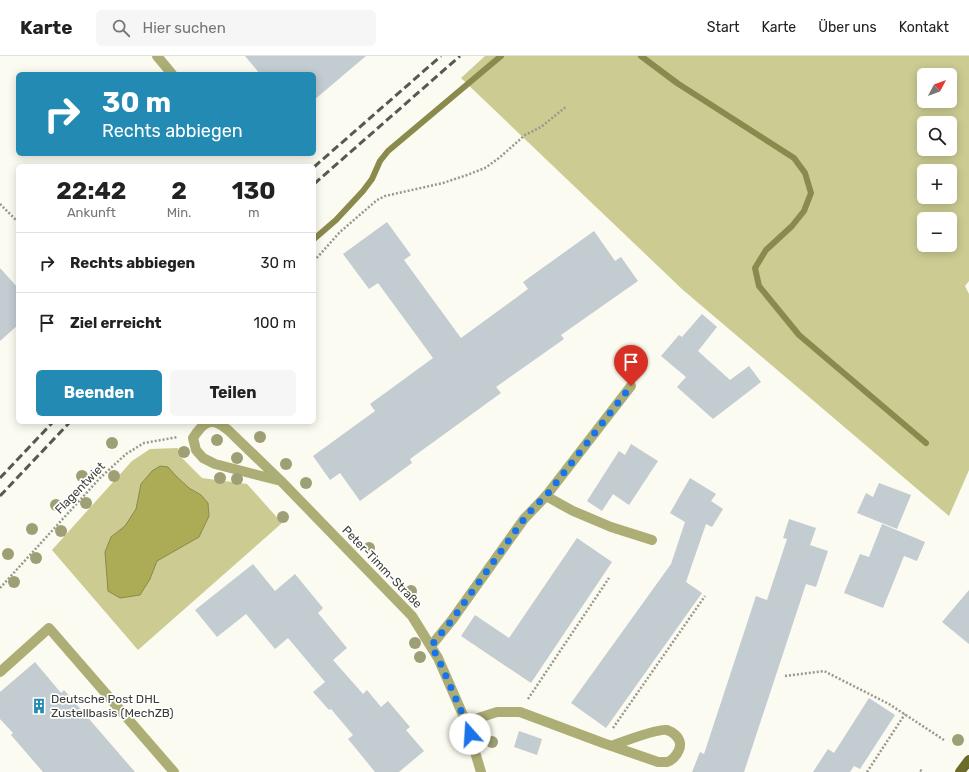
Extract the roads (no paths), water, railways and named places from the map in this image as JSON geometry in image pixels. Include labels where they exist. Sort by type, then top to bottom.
[{"type":"main road","points":[[960,772],[969,760]]},
{"type":"street","points":[[157,56],[170,72]]},
{"type":"street","points":[[431,646],[452,620],[524,519],[546,496],[631,386]]},
{"type":"street","name":"Peter-Timm-Straße","points":[[206,424],[199,428],[193,438],[196,450],[203,458],[215,464],[281,481]]},
{"type":"street","name":"Peter-Timm-Straße","points":[[219,424],[228,430],[281,481],[412,616],[438,658],[466,722],[481,772]]},
{"type":"street","points":[[546,496],[573,511],[610,526],[652,540]]},
{"type":"street","points":[[0,672],[49,628],[174,772]]},
{"type":"street","points":[[466,722],[497,712],[520,712],[607,744],[658,762],[668,762],[675,757],[679,750],[680,742],[676,735],[667,730],[658,730],[607,744]]},
{"type":"waterway","points":[[316,237],[336,220],[363,191],[372,179],[380,161],[388,151],[501,56]]},
{"type":"waterway","points":[[641,56],[677,83],[794,158],[805,173],[811,193],[804,211],[792,226],[766,250],[755,268],[759,286],[799,335],[926,443]]},
{"type":"railway","points":[[316,165],[441,56]]},
{"type":"railway","points":[[316,182],[460,56]]},
{"type":"railway","points":[[0,478],[51,424]]},
{"type":"railway","points":[[0,496],[68,424]]},
{"type":"place","name":"Deutsche Post DHL Zustellbasis (MechZB)","points":[[39,706]]}]
